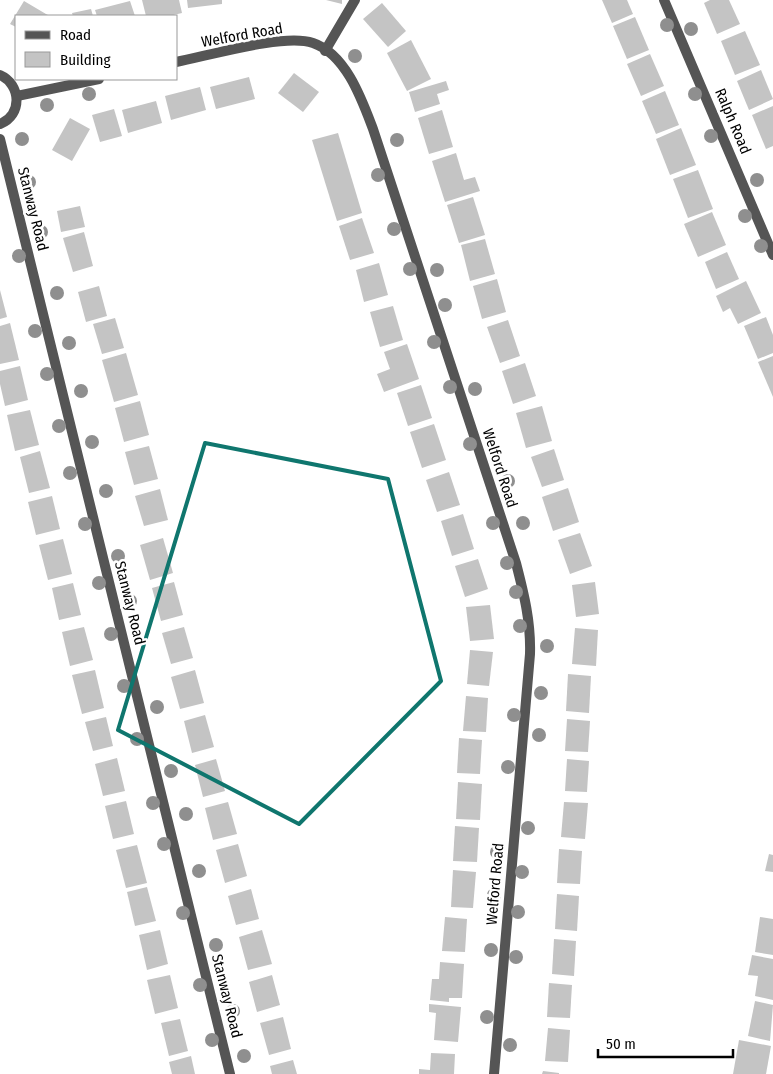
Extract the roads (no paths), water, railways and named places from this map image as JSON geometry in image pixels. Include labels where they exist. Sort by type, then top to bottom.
[{"type":"street","points":[[326,51],[355,0]]},
{"type":"street","name":"Ralph Road","points":[[664,0],[773,254]]},
{"type":"street","name":"Welford Road","points":[[178,62],[261,44],[290,41],[313,43],[326,51],[346,70],[358,88],[373,129],[513,554],[528,609],[531,629],[494,1074]]},
{"type":"street","points":[[0,75],[10,80],[17,96],[15,112],[10,118],[0,124]]},
{"type":"street","points":[[17,96],[94,80]]},
{"type":"street","name":"Stanway Road","points":[[0,139],[230,1074]]}]
